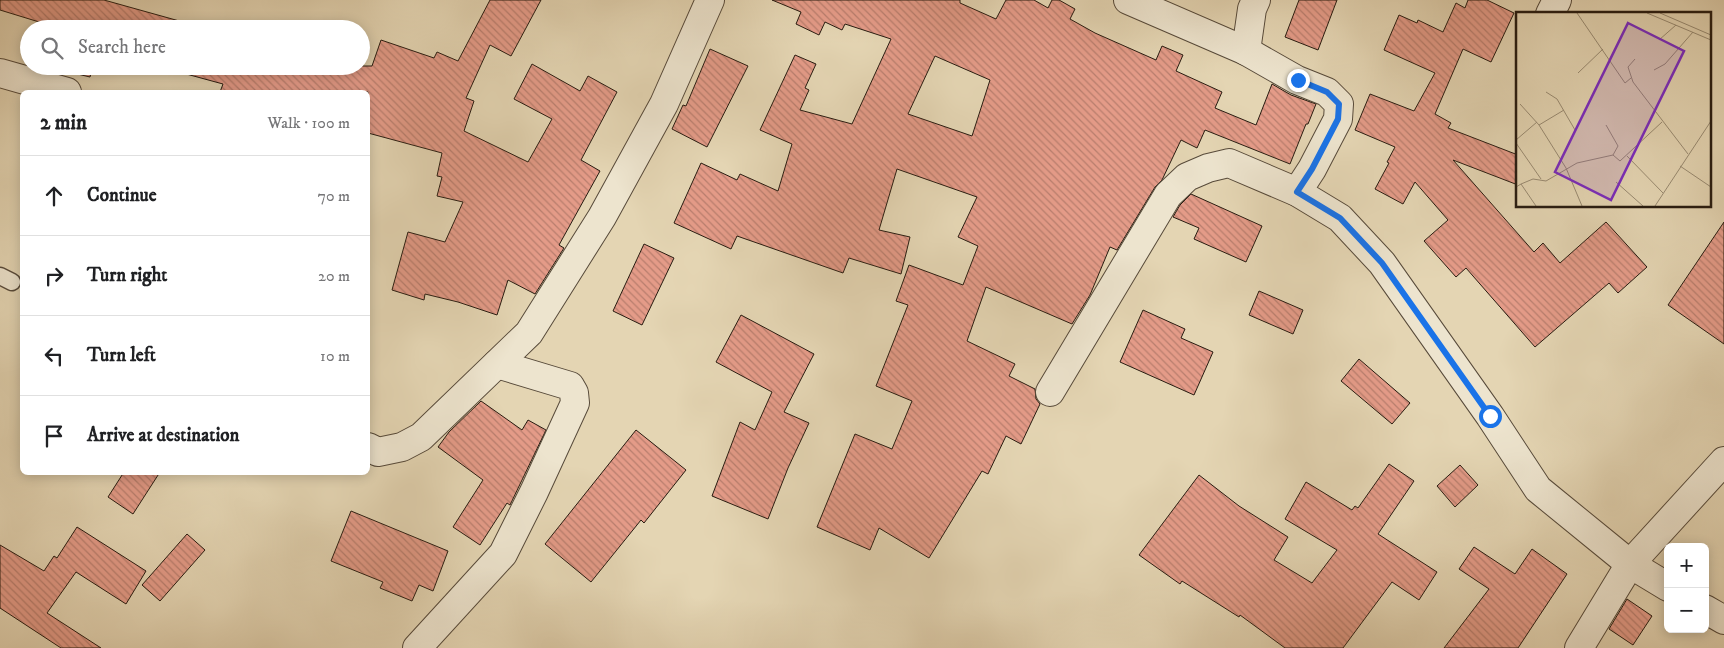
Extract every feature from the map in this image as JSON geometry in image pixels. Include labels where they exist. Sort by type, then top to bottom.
[{"type":"street","points":[[370,448],[378,452],[402,447],[421,437],[529,333],[602,217],[664,104],[710,0]]},
{"type":"street","points":[[1128,0],[1246,51],[1298,80],[1327,92],[1339,104],[1338,119],[1312,169],[1297,192]]},
{"type":"street","points":[[1246,51],[1252,9],[1256,0]]},
{"type":"street","points":[[1551,12],[1557,0]]},
{"type":"street","points":[[0,73],[60,90]]},
{"type":"street","points":[[1050,392],[1168,195],[1187,177],[1208,168],[1229,163],[1297,192],[1340,218],[1382,263],[1490,416],[1538,489],[1630,564],[1664,585]]},
{"type":"street","points":[[417,648],[503,554],[575,402],[574,393],[570,386],[497,364]]},
{"type":"street","points":[[1579,648],[1630,564],[1724,461]]},
{"type":"street","points":[[1709,611],[1724,620]]},
{"type":"building","points":[[0,0],[104,0],[176,20],[33,20],[0,10]]},
{"type":"building","points":[[490,0],[541,0],[511,56],[490,45],[466,98],[474,101],[464,131],[528,162],[552,119],[514,99],[532,64],[580,91],[588,76],[617,92],[581,160],[600,171],[559,245],[564,248],[535,294],[508,280],[497,315],[458,302],[425,294],[424,300],[392,290],[408,232],[445,242],[463,202],[437,196],[442,177],[437,176],[442,153],[370,134],[370,90],[221,90],[223,84],[190,75],[370,75],[370,66],[372,66],[381,40],[434,58],[437,52],[458,61]]},
{"type":"building","points":[[772,0],[960,0],[960,3],[996,19],[1006,0],[1034,0],[1048,8],[1052,0],[1059,0],[1075,9],[1070,19],[1095,33],[1156,60],[1162,46],[1183,55],[1176,71],[1222,92],[1215,108],[1256,125],[1272,84],[1291,95],[1316,104],[1290,164],[1205,130],[1197,148],[1181,140],[1162,180],[1155,187],[1117,250],[1110,247],[1090,295],[1072,324],[986,287],[967,341],[1015,364],[1009,376],[1035,389],[1036,399],[1040,404],[1021,444],[1006,436],[988,474],[982,471],[929,558],[879,528],[870,550],[817,527],[855,434],[892,449],[912,401],[876,386],[908,305],[896,301],[909,265],[963,285],[978,246],[958,237],[977,197],[897,169],[879,230],[910,237],[901,274],[849,258],[843,273],[737,236],[731,249],[674,223],[701,163],[737,180],[740,174],[778,191],[792,144],[760,130],[795,55],[816,64],[805,88],[809,90],[800,110],[852,124],[891,39],[845,24],[842,30],[825,22],[819,35],[796,24],[801,12]],"holes":[[[935,56],[990,80],[972,136],[908,114]]]},
{"type":"building","points":[[1299,0],[1337,0],[1318,50],[1285,37]]},
{"type":"building","points":[[1468,0],[1487,0],[1514,13],[1491,62],[1463,49],[1435,114],[1451,123],[1448,128],[1516,154],[1516,184],[1453,160],[1534,252],[1543,243],[1560,263],[1606,222],[1647,267],[1618,293],[1609,283],[1535,347],[1466,268],[1456,277],[1424,241],[1448,220],[1415,182],[1403,204],[1375,189],[1395,147],[1355,130],[1370,94],[1414,111],[1435,73],[1384,50],[1399,15],[1417,23],[1418,20],[1443,32],[1456,3],[1465,8]]},
{"type":"building","points":[[710,49],[748,66],[707,147],[672,129],[683,105],[686,106]]},
{"type":"building","points":[[1191,194],[1262,226],[1246,262],[1194,239],[1199,228],[1173,217],[1180,205]]},
{"type":"building","points":[[1724,222],[1724,344],[1668,305]]},
{"type":"building","points":[[644,244],[674,258],[642,325],[613,311]]},
{"type":"building","points":[[1259,291],[1303,310],[1293,334],[1249,315]]},
{"type":"building","points":[[1143,310],[1185,329],[1181,338],[1213,352],[1194,395],[1120,362]]},
{"type":"building","points":[[741,315],[814,354],[784,412],[809,423],[788,468],[768,519],[712,496],[740,422],[755,430],[772,392],[716,362]]},
{"type":"building","points":[[1359,359],[1410,403],[1392,424],[1341,381]]},
{"type":"building","points":[[481,401],[522,430],[528,420],[546,430],[510,505],[507,503],[480,545],[453,527],[483,480],[438,447],[449,432]]},
{"type":"building","points":[[636,430],[686,470],[644,523],[641,520],[591,582],[545,544]]},
{"type":"building","points":[[1389,464],[1414,481],[1378,534],[1437,572],[1419,600],[1392,582],[1343,648],[1285,648],[1240,615],[1239,617],[1182,581],[1180,584],[1139,555],[1199,475],[1239,506],[1288,537],[1274,560],[1312,583],[1337,550],[1285,519],[1306,482],[1352,510],[1355,506],[1358,508]]},
{"type":"building","points":[[1460,465],[1478,485],[1455,507],[1437,486]]},
{"type":"building","points":[[122,475],[158,475],[133,514],[108,497]]},
{"type":"building","points":[[351,511],[448,551],[433,591],[419,585],[412,601],[380,588],[383,582],[331,561]]},
{"type":"building","points":[[77,527],[146,571],[126,604],[76,572],[47,613],[101,648],[61,648],[0,608],[0,545],[44,571],[54,556],[57,558]]},
{"type":"building","points":[[187,534],[205,550],[160,601],[142,585]]},
{"type":"building","points":[[1474,547],[1515,574],[1532,549],[1567,574],[1518,648],[1444,648],[1489,589],[1459,569]]},
{"type":"building","points":[[1627,599],[1652,616],[1633,645],[1609,629]]},
{"type":"route","points":[[1298,80],[1327,92],[1339,104],[1338,119],[1312,169],[1297,192],[1340,218],[1382,263],[1490,416]]}]
